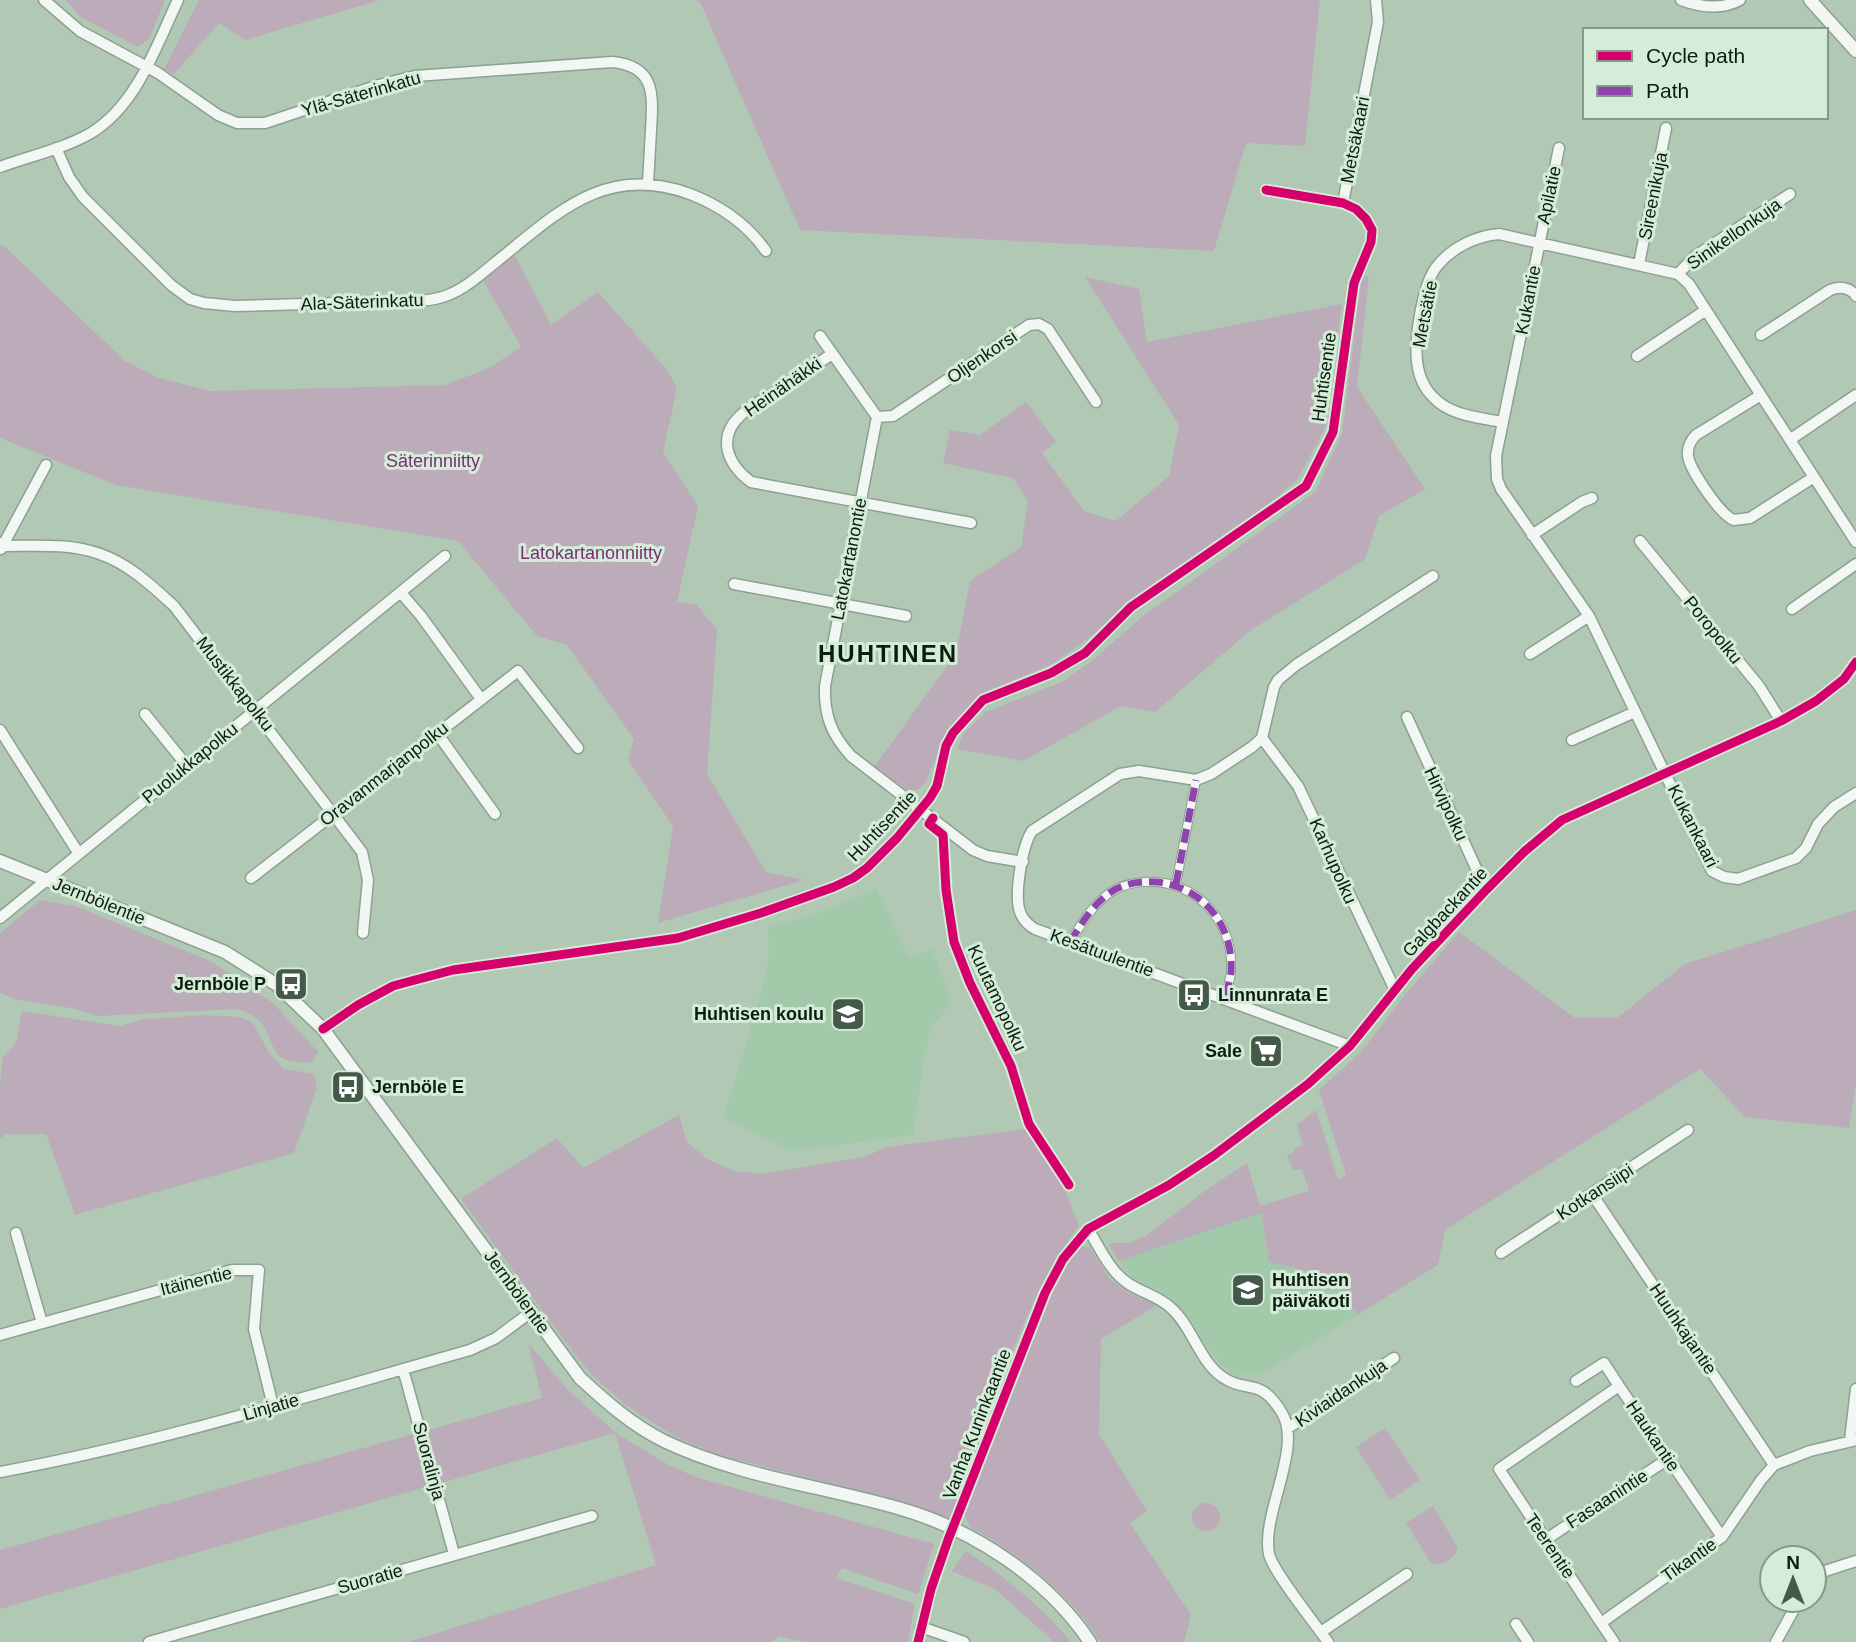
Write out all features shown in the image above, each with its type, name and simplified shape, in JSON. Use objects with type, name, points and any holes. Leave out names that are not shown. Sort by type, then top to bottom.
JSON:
[{"type":"street","name":"Ylä-Säterinkatu","points":[[44,0],[80,31],[147,67],[225,120],[251,124],[265,123],[379,85],[415,76],[622,63],[634,67],[644,76],[652,92],[648,184]]},
{"type":"street","points":[[0,167],[90,133],[110,118],[129,96],[147,67],[178,0]]},
{"type":"street","name":"Metsäkaari","points":[[1266,190],[1343,203],[1378,22],[1376,0]]},
{"type":"street","points":[[1681,0],[1709,7],[1733,4],[1740,0]]},
{"type":"street","points":[[1810,0],[1856,51]]},
{"type":"street","name":"Sireenikuja","points":[[1639,264],[1666,128]]},
{"type":"street","name":"Ala-Säterinkatu","points":[[56,148],[69,177],[83,197],[170,285],[190,299],[216,305],[440,298],[471,283],[552,217],[584,197],[611,189],[648,184],[666,186],[715,205],[743,223],[766,251]]},
{"type":"street","name":"Apilatie","points":[[1539,242],[1559,148]]},
{"type":"street","name":"Sinikellonkuja","points":[[1678,274],[1694,257],[1790,194]]},
{"type":"street","name":"Huhtisentie","points":[[323,1029],[358,1005],[393,986],[453,970],[678,938],[834,887],[867,868],[921,809],[937,786],[946,746],[953,733],[983,700],[1051,673],[1085,653],[1131,607],[1306,486],[1333,432],[1354,283],[1373,237],[1366,219],[1356,209],[1343,203]]},
{"type":"street","name":"Metsätie","points":[[1502,422],[1466,416],[1447,409],[1430,394],[1417,366],[1422,313],[1431,276],[1437,266],[1472,240],[1499,233],[1539,242]]},
{"type":"street","name":"Kukantie","points":[[1666,774],[1589,616],[1532,535],[1497,478],[1496,456],[1539,242],[1678,274]]},
{"type":"street","points":[[1678,274],[1689,284],[1814,477],[1852,524],[1856,542]]},
{"type":"street","points":[[1761,335],[1830,290],[1849,289],[1856,296]]},
{"type":"street","points":[[1637,356],[1706,310]]},
{"type":"street","name":"Oljenkorsi","points":[[877,417],[893,416],[1029,325],[1040,324],[1048,329],[1096,402]]},
{"type":"street","points":[[820,336],[877,417]]},
{"type":"street","name":"Heinähäkki","points":[[832,354],[741,415],[730,431],[728,456],[736,471],[751,482],[971,523]]},
{"type":"street","points":[[1761,395],[1690,441],[1689,459],[1721,512],[1734,520],[1750,518],[1814,477]]},
{"type":"street","points":[[1791,439],[1856,396]]},
{"type":"street","name":"Latokartanontie","points":[[877,417],[825,686],[825,707],[829,724],[840,744],[851,756],[974,850],[987,856],[1023,862]]},
{"type":"street","points":[[1,547],[46,465]]},
{"type":"street","points":[[1532,535],[1592,498]]},
{"type":"street","name":"Poropolku","points":[[1640,541],[1759,686],[1781,721]]},
{"type":"street","name":"Mustikkapolku","points":[[1,547],[59,546],[100,554],[139,575],[174,606],[362,852],[368,880],[363,933]]},
{"type":"street","name":"Puolukkapolku","points":[[0,918],[445,556]]},
{"type":"street","points":[[1792,609],[1856,564]]},
{"type":"street","points":[[1176,884],[1196,780],[1221,767],[1262,738],[1274,687],[1283,675],[1433,576]]},
{"type":"street","points":[[734,584],[906,616]]},
{"type":"street","points":[[401,593],[421,616],[481,699]]},
{"type":"street","points":[[1530,654],[1589,616]]},
{"type":"street","name":"Galgbackantie","points":[[1088,1229],[1169,1185],[1213,1156],[1308,1084],[1350,1046],[1395,990],[1486,890],[1525,851],[1562,820],[1781,721],[1816,701],[1844,679],[1856,662]]},
{"type":"street","name":"Oravanmarjanpolku","points":[[251,878],[518,671],[578,748]]},
{"type":"street","points":[[1572,740],[1635,712]]},
{"type":"street","points":[[145,714],[187,766]]},
{"type":"street","name":"Hirvipolku","points":[[1407,717],[1486,890]]},
{"type":"street","points":[[0,730],[79,854]]},
{"type":"street","points":[[437,733],[495,814]]},
{"type":"street","name":"Karhupolku","points":[[1262,738],[1298,786],[1395,990]]},
{"type":"street","name":"Kesätuulentie","points":[[1196,780],[1139,771],[1120,774],[1032,831],[1026,841],[1018,900],[1024,919],[1035,929],[1350,1046]]},
{"type":"street","name":"Kukankaari","points":[[1666,774],[1712,871],[1724,877],[1738,879],[1796,858],[1805,848],[1818,824],[1833,807],[1856,793]]},
{"type":"street","name":"Jernbölentie","points":[[0,862],[225,952],[277,985],[323,1029],[580,1378],[619,1414],[664,1441],[722,1464],[901,1509],[953,1529],[1003,1556],[1051,1596],[1090,1642]]},
{"type":"street","points":[[1070,942],[1088,913],[1111,892],[1143,881],[1176,884],[1202,901],[1220,922],[1226,934],[1231,975],[1225,998]]},
{"type":"street","name":"Kotkansiipi","points":[[1501,1254],[1688,1130]]},
{"type":"street","name":"Huuhkajantie","points":[[1592,1194],[1774,1465]]},
{"type":"street","points":[[1088,1229],[1120,1278],[1171,1308],[1214,1370],[1227,1380],[1257,1387],[1267,1394],[1283,1415],[1288,1428],[1287,1444],[1270,1528],[1269,1554],[1277,1570],[1324,1637],[1407,1574]]},
{"type":"street","name":"Vanha Kuninkaantie","points":[[918,1642],[931,1589],[1045,1293],[1063,1259],[1088,1229]]},
{"type":"street","points":[[16,1233],[42,1323]]},
{"type":"street","name":"Itäinentie","points":[[0,1335],[232,1270],[259,1270],[254,1329],[273,1406]]},
{"type":"street","name":"Linjatie","points":[[0,1472],[123,1447],[483,1345],[531,1312]]},
{"type":"street","name":"Kiviaidankuja","points":[[1288,1428],[1394,1358]]},
{"type":"street","points":[[1576,1381],[1604,1363],[1619,1386]]},
{"type":"street","name":"Suoralinja","points":[[403,1369],[454,1554]]},
{"type":"street","name":"Haukantie","points":[[1499,1469],[1619,1386],[1723,1537]]},
{"type":"street","points":[[1853,1440],[1856,1389]]},
{"type":"street","name":"Tikantie","points":[[1601,1623],[1723,1537],[1760,1480],[1774,1465],[1793,1456],[1853,1440]]},
{"type":"street","name":"Fasaanintie","points":[[1545,1540],[1668,1459]]},
{"type":"street","name":"Teerentie","points":[[1499,1469],[1601,1623]]},
{"type":"street","name":"Suoratie","points":[[149,1642],[592,1516]]},
{"type":"street","points":[[1828,1570],[1856,1561]]},
{"type":"street","points":[[1776,1642],[1791,1614]]},
{"type":"street","points":[[1601,1623],[1614,1642]]},
{"type":"street","points":[[1516,1624],[1528,1642]]},
{"type":"street","points":[[921,1627],[964,1642]]},
{"type":"shaded area","name":"Huhtisen koulu","points":[[876,889],[909,959],[932,949],[953,1002],[931,1027],[924,1056],[913,1135],[792,1151],[724,1117],[765,979],[769,953],[768,927],[812,915]]},
{"type":"shaded area","name":"Huhtisen päiväkoti","points":[[1261,1213],[1269,1262],[1333,1277],[1357,1315],[1259,1375],[1232,1374],[1219,1362],[1181,1308],[1169,1297],[1132,1277],[1119,1261]]},
{"type":"green space","points":[[66,0],[165,0],[149,39],[138,47],[79,16]]},
{"type":"green space","points":[[199,0],[380,0],[245,40],[219,23],[174,74],[164,69]]},
{"type":"green space","points":[[694,0],[1320,0],[1305,146],[1246,143],[1214,251],[800,230],[700,2]]},
{"type":"green space","points":[[0,245],[125,361],[159,378],[210,391],[445,385],[489,368],[521,347],[483,280],[514,254],[551,325],[598,292],[668,371],[677,388],[663,452],[698,506],[677,602],[696,604],[717,630],[707,774],[766,872],[804,880],[658,923],[673,826],[628,760],[634,739],[567,645],[537,636],[458,541],[116,485],[0,438]]},
{"type":"green space","points":[[1362,275],[1369,277],[1357,387],[1425,489],[1379,516],[1365,559],[1251,630],[1155,712],[1121,706],[1023,761],[957,749],[963,734],[986,712],[1062,682],[1093,660],[1142,617],[1315,492],[1342,434]]},
{"type":"green space","points":[[1085,277],[1139,289],[1147,342],[1342,304],[1325,428],[1298,479],[1267,505],[1135,597],[1091,636],[1054,663],[982,694],[947,733],[926,781],[920,788],[910,792],[874,767],[956,654],[970,581],[1021,547],[1028,501],[1013,478],[943,463],[950,430],[980,435],[1026,402],[1056,442],[1042,453],[1084,511],[1116,521],[1169,476],[1179,425]]},
{"type":"green space","points":[[40,900],[75,906],[210,961],[273,1003],[318,1052],[312,1062],[285,1059],[274,1048],[261,1023],[250,1014],[236,1009],[99,1016],[71,1008],[18,1000],[0,993],[0,933]]},
{"type":"green space","points":[[1856,910],[1856,1085],[1849,1128],[1745,1117],[1700,1069],[1445,1230],[1438,1265],[1357,1315],[1332,1277],[1269,1262],[1261,1213],[1119,1261],[1109,1245],[1129,1243],[1146,1236],[1203,1192],[1247,1163],[1260,1206],[1309,1191],[1302,1169],[1293,1171],[1287,1155],[1295,1152],[1294,1148],[1303,1146],[1297,1125],[1316,1110],[1338,1179],[1346,1175],[1319,1090],[1361,1052],[1404,996],[1459,932],[1575,1018],[1617,1018],[1685,964]]},
{"type":"green space","points":[[22,1011],[119,1026],[145,1019],[207,1015],[241,1017],[254,1024],[269,1053],[284,1069],[314,1074],[317,1087],[294,1153],[75,1215],[46,1134],[6,1134],[0,1139],[3,1057],[16,1043]]},
{"type":"green space","points":[[679,1115],[687,1142],[707,1159],[734,1171],[763,1174],[864,1157],[887,1147],[1026,1129],[1060,1178],[1079,1226],[1058,1256],[1024,1324],[995,1399],[959,1508],[948,1518],[901,1502],[718,1455],[674,1436],[627,1406],[592,1375],[566,1343],[461,1199],[557,1138],[583,1168]]},
{"type":"green space","points":[[1080,1247],[1089,1247],[1110,1279],[1129,1293],[1157,1305],[1101,1339],[1099,1434],[1147,1511],[1130,1523],[1191,1615],[1184,1642],[1101,1642],[1059,1591],[1008,1550],[970,1527],[964,1514],[1048,1298],[1066,1262]]},
{"type":"green space","points":[[528,1343],[568,1390],[616,1433],[672,1467],[699,1478],[934,1544],[918,1594],[842,1568],[836,1578],[915,1604],[908,1642],[804,1642],[779,1636],[772,1642],[408,1642],[656,1565],[615,1433],[0,1609],[0,1550],[542,1398]]},
{"type":"green space","points":[[1385,1428],[1420,1480],[1390,1500],[1356,1447]]},
{"type":"green space","points":[[1206,1503],[1216,1507],[1220,1517],[1216,1527],[1206,1531],[1196,1527],[1192,1517],[1196,1507]]},
{"type":"green space","points":[[1433,1506],[1458,1548],[1451,1558],[1437,1564],[1429,1560],[1406,1523]]},
{"type":"green space","points":[[966,1551],[1022,1593],[1047,1615],[1071,1642],[1054,1642],[995,1589],[952,1571]]},
{"type":"marked path","points":[[1176,884],[1196,780]]},
{"type":"marked path","points":[[1070,942],[1093,909],[1116,889],[1145,882],[1174,885],[1201,901],[1221,925],[1231,955],[1231,972],[1225,998]]},
{"type":"cycle path","points":[[323,1029],[358,1005],[393,986],[453,970],[678,938],[761,913],[853,878],[897,838],[930,798],[937,786],[946,746],[953,733],[983,700],[1051,673],[1085,653],[1131,607],[1306,486],[1333,432],[1354,283],[1371,242],[1372,230],[1356,209],[1343,203],[1266,190]]},
{"type":"cycle path","points":[[918,1642],[931,1589],[948,1540],[1045,1293],[1063,1259],[1088,1229],[1169,1185],[1213,1156],[1308,1084],[1350,1046],[1412,969],[1486,890],[1525,851],[1562,820],[1781,721],[1816,701],[1844,679],[1856,662]]},
{"type":"cycle path","name":"Kuutamopolku","points":[[933,818],[929,824],[943,835],[946,890],[954,942],[970,983],[1011,1066],[1029,1124],[1069,1185]]},
{"type":"place","name":"Jernböle P","points":[[291,984]]},
{"type":"place","name":"Linnunrata E","points":[[1194,995]]},
{"type":"place","name":"Huhtisen koulu","points":[[848,1014]]},
{"type":"place","name":"Sale","points":[[1266,1051]]},
{"type":"place","name":"Jernböle E","points":[[348,1087]]},
{"type":"place","name":"Huhtisen päiväkoti","points":[[1248,1290]]},
{"type":"district","name":"HUHTINEN","points":[[888,654]]},
{"type":"park label","name":"Säterinniitty","points":[[433,461]]},
{"type":"park label","name":"Latokartanonniitty","points":[[591,553]]}]
